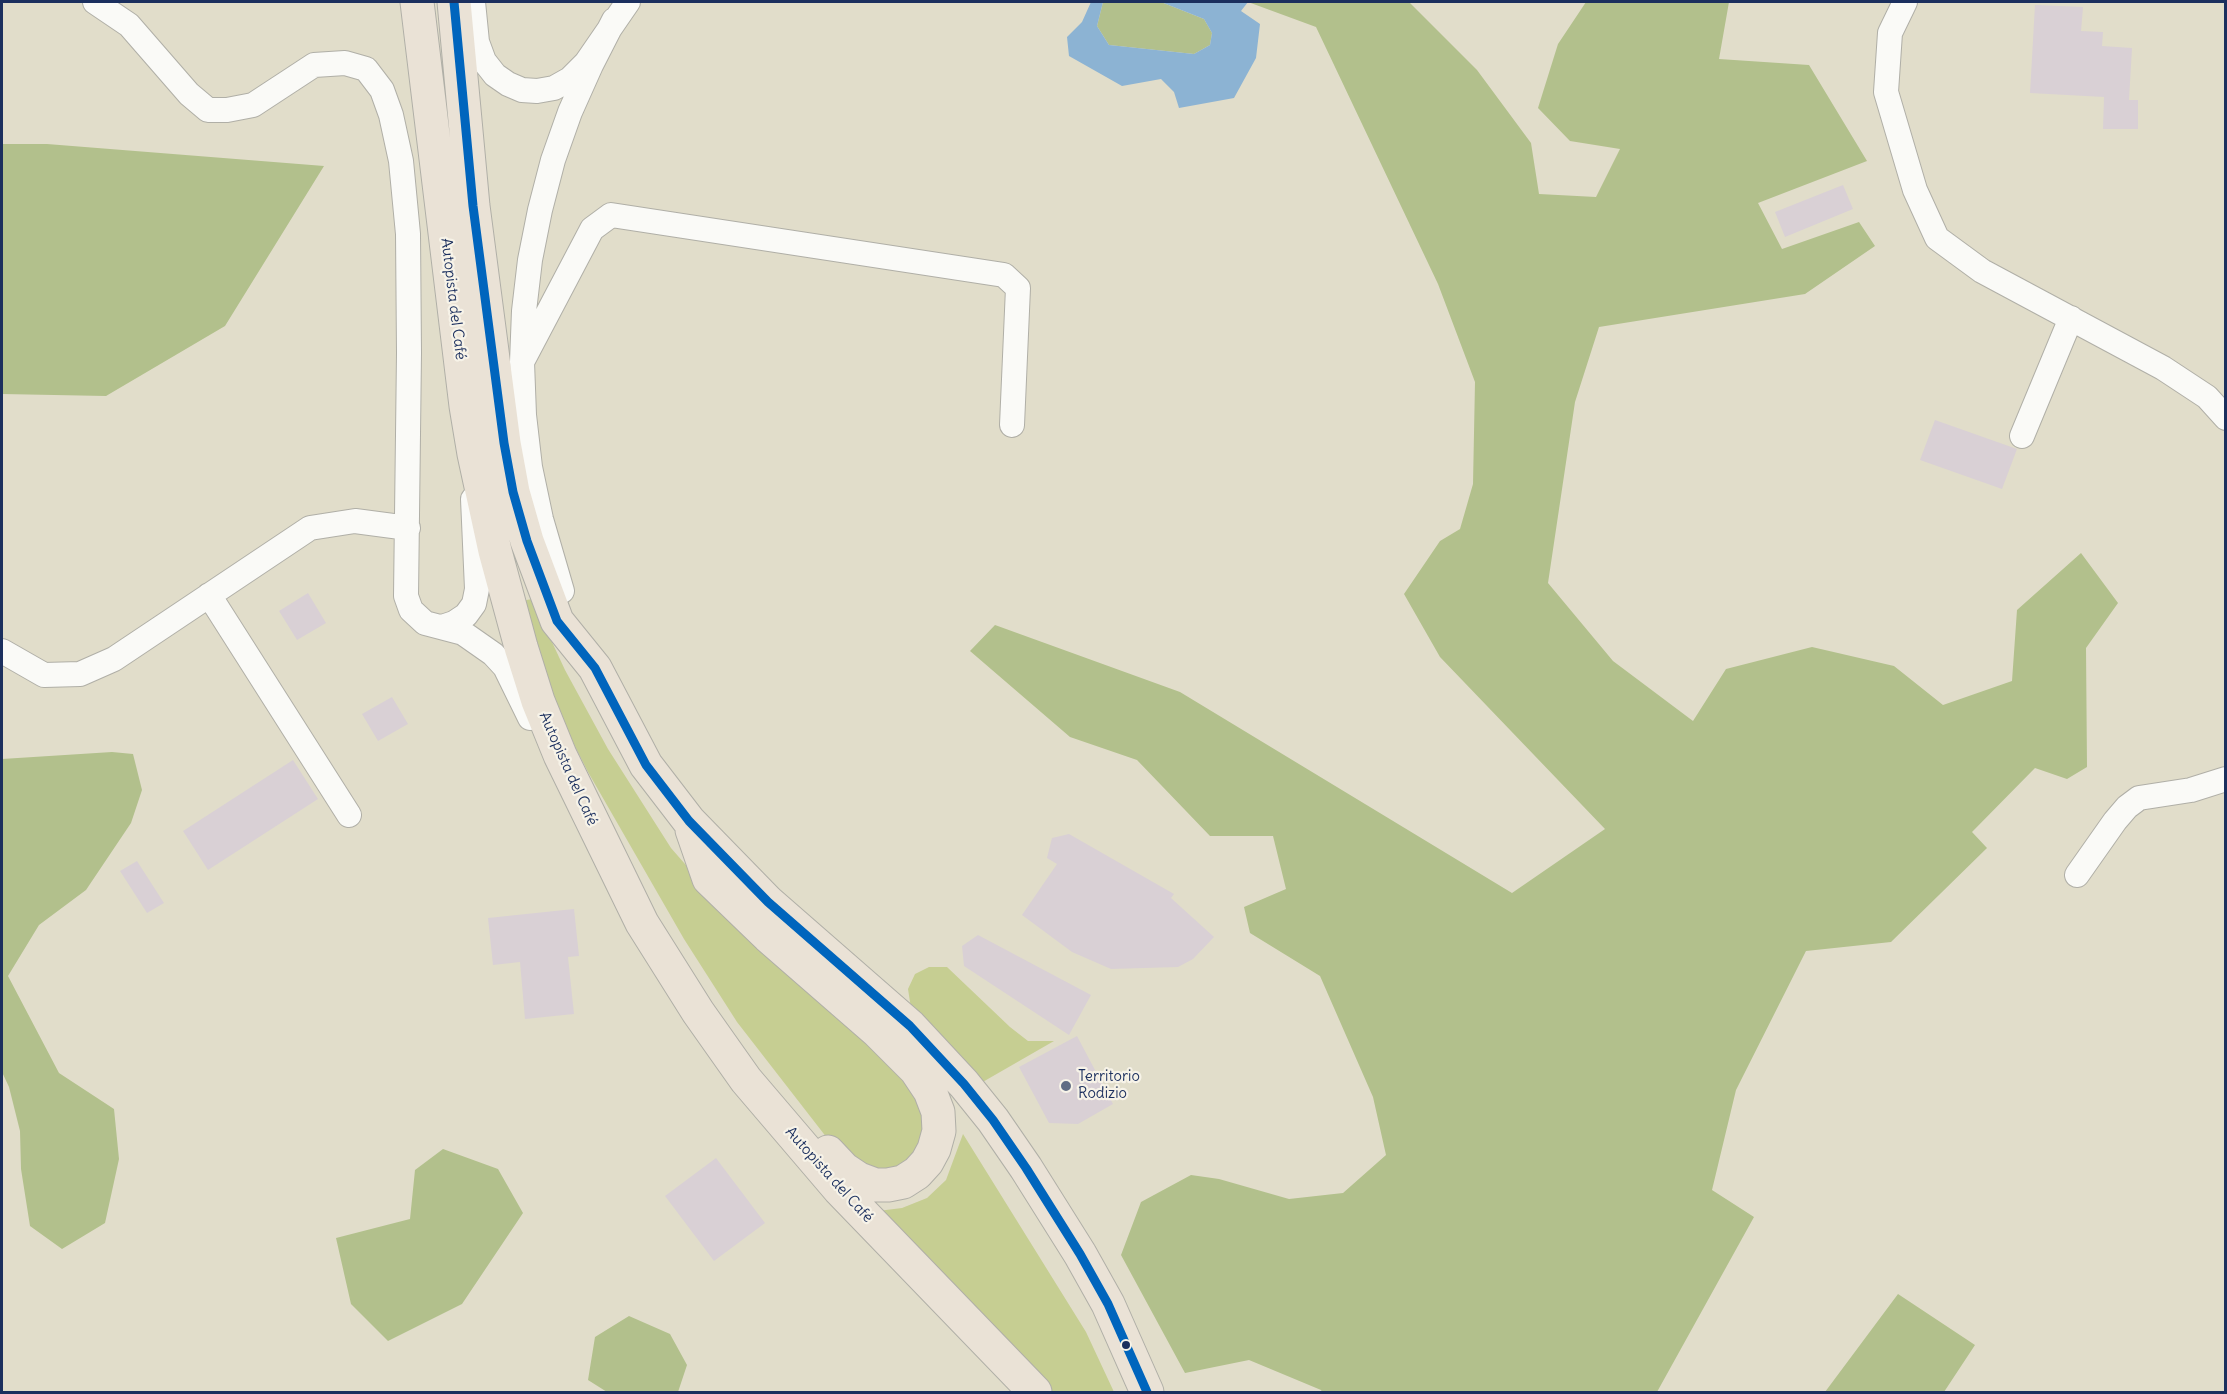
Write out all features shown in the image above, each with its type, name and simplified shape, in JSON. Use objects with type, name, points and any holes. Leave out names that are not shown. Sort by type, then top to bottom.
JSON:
[{"type":"highway","name":"Autopista del Café","points":[[417,2],[466,406],[474,454],[495,551],[521,647],[538,701],[560,755],[642,923],[698,1012],[746,1080],[839,1189],[1035,1392]]},
{"type":"highway","name":"Autopista del Café","points":[[454,2],[461,97],[504,443],[513,492],[527,541],[557,621],[595,668],[646,765],[689,821],[768,902],[910,1026],[964,1084],[1026,1168],[1080,1254],[1108,1304],[1147,1392]]},
{"type":"highway","points":[[642,923],[679,956],[759,1070],[803,1125],[844,1169],[859,1179],[875,1185],[888,1185],[903,1182],[917,1173],[927,1162],[934,1149],[939,1131],[938,1112],[930,1091],[916,1070],[877,1031],[768,936],[709,879],[689,821]]},
{"type":"street","points":[[95,2],[129,26],[189,94],[208,110],[227,110],[254,105],[314,65],[345,63],[366,69],[382,90],[391,115],[400,161],[408,234],[410,353],[406,597],[411,610],[424,623],[463,633],[493,654],[509,675],[534,727],[560,755]]},
{"type":"street","points":[[473,2],[477,42],[484,61],[495,75],[508,84],[522,90],[537,91],[554,88],[570,79],[586,63],[621,11]]},
{"type":"street","points":[[1905,2],[1890,33],[1886,92],[1915,190],[1937,238],[1982,271],[2181,379],[2207,397],[2226,418]]},
{"type":"street","points":[[595,668],[573,620],[555,570],[541,519],[529,457],[524,415],[522,362],[524,311],[530,260],[553,160],[570,112],[591,65],[621,11]]},
{"type":"street","points":[[522,362],[592,230],[611,215],[1004,275],[1018,288],[1012,425]]},
{"type":"street","points":[[2022,436],[2070,318]]},
{"type":"street","points":[[442,627],[466,615],[474,604],[477,589],[472,492],[474,454]]},
{"type":"street","points":[[2,651],[44,675],[80,674],[114,659],[310,528],[355,521],[408,528]]},
{"type":"street","points":[[209,595],[349,814]]},
{"type":"street","points":[[2077,875],[2115,821],[2139,798],[2191,790],[2226,779]]},
{"type":"green space","points":[[1103,2],[1161,2],[1204,19],[1212,33],[1210,45],[1194,54],[1109,45],[1097,26]]},
{"type":"green space","points":[[1248,2],[1409,2],[1477,70],[1531,143],[1539,194],[1596,197],[1620,149],[1570,141],[1538,108],[1558,44],[1586,2],[1729,2],[1719,59],[1809,65],[1867,161],[1758,203],[1782,249],[1859,222],[1875,246],[1805,294],[1599,327],[1575,402],[1548,583],[1613,661],[1693,721],[1726,669],[1812,647],[1894,666],[1943,705],[2012,681],[2017,610],[2081,553],[2118,603],[2086,648],[2087,767],[2067,779],[2035,768],[1972,832],[1987,848],[1891,942],[1806,951],[1736,1090],[1712,1190],[1754,1217],[1657,1392],[1322,1392],[1249,1360],[1185,1373],[1121,1255],[1141,1202],[1191,1175],[1219,1179],[1289,1199],[1343,1193],[1386,1155],[1373,1097],[1320,976],[1250,933],[1244,907],[1286,889],[1273,836],[1210,836],[1137,760],[1070,737],[970,651],[995,625],[1180,692],[1512,893],[1605,829],[1440,657],[1404,594],[1440,541],[1460,529],[1473,484],[1475,382],[1438,284],[1316,27]]},
{"type":"green space","points":[[2,144],[47,144],[324,166],[225,326],[106,396],[2,394]]},
{"type":"green space","points":[[532,599],[565,670],[608,749],[671,848],[747,935],[851,1028],[920,1098],[927,1119],[923,1153],[884,1175],[841,1156],[737,1022],[684,939],[588,772],[548,693],[516,602]]},
{"type":"green space","points":[[112,752],[133,754],[142,790],[131,823],[86,890],[39,925],[8,976],[59,1073],[114,1109],[119,1159],[105,1223],[62,1249],[30,1226],[21,1169],[20,1131],[9,1087],[2,1072],[2,759]]},
{"type":"green space","points":[[929,967],[947,967],[1010,1027],[1028,1041],[1054,1041],[974,1087],[913,1021],[908,989],[915,974]]},
{"type":"green space","points":[[963,1134],[1086,1332],[1114,1392],[1040,1392],[878,1211],[902,1208],[927,1198],[946,1180]]},
{"type":"green space","points":[[443,1149],[498,1169],[523,1213],[462,1304],[388,1341],[351,1304],[336,1238],[410,1219],[415,1170]]},
{"type":"green space","points":[[1898,1294],[1975,1345],[1944,1392],[1825,1392]]},
{"type":"green space","points":[[629,1316],[670,1334],[687,1365],[678,1392],[607,1392],[588,1380],[595,1337]]},
{"type":"water","points":[[1091,2],[1103,2],[1097,26],[1109,45],[1194,54],[1210,45],[1212,33],[1204,19],[1161,2],[1248,2],[1241,11],[1260,24],[1256,58],[1234,98],[1179,108],[1174,92],[1161,79],[1122,86],[1069,56],[1067,37],[1082,22]]},
{"type":"building","points":[[2035,5],[2083,7],[2081,31],[2103,32],[2102,46],[2132,48],[2129,100],[2138,100],[2138,129],[2103,129],[2104,97],[2030,93]]},
{"type":"building","points":[[1843,185],[1853,209],[1785,237],[1775,212]]},
{"type":"building","points":[[1935,420],[2017,449],[2002,489],[1920,460]]},
{"type":"building","points":[[308,593],[326,623],[297,640],[279,611]]},
{"type":"building","points":[[392,697],[408,724],[378,741],[362,714]]},
{"type":"building","points":[[293,760],[318,799],[208,870],[183,831]]},
{"type":"building","points":[[1069,834],[1174,894],[1171,898],[1214,937],[1193,959],[1178,967],[1111,969],[1072,952],[1022,915],[1057,864],[1047,858],[1052,838]]},
{"type":"building","points":[[137,861],[164,903],[147,913],[120,871]]},
{"type":"building","points":[[574,909],[579,956],[568,957],[574,1014],[525,1019],[520,962],[493,965],[488,918]]},
{"type":"building","points":[[978,935],[1091,995],[1069,1035],[964,966],[962,946]]},
{"type":"building","name":"Territorio Rodizio","points":[[1077,1036],[1113,1104],[1078,1124],[1049,1123],[1019,1067]]},
{"type":"building","points":[[716,1158],[765,1223],[714,1261],[665,1196]]},
{"type":"transit line","points":[[454,2],[473,206],[504,443],[513,492],[527,541],[557,621],[595,668],[646,765],[689,821],[768,902],[910,1026],[964,1084],[993,1120],[1080,1254],[1108,1304],[1147,1392]]},
{"type":"place","name":"Territorio Rodizio","points":[[1066,1086]]}]
